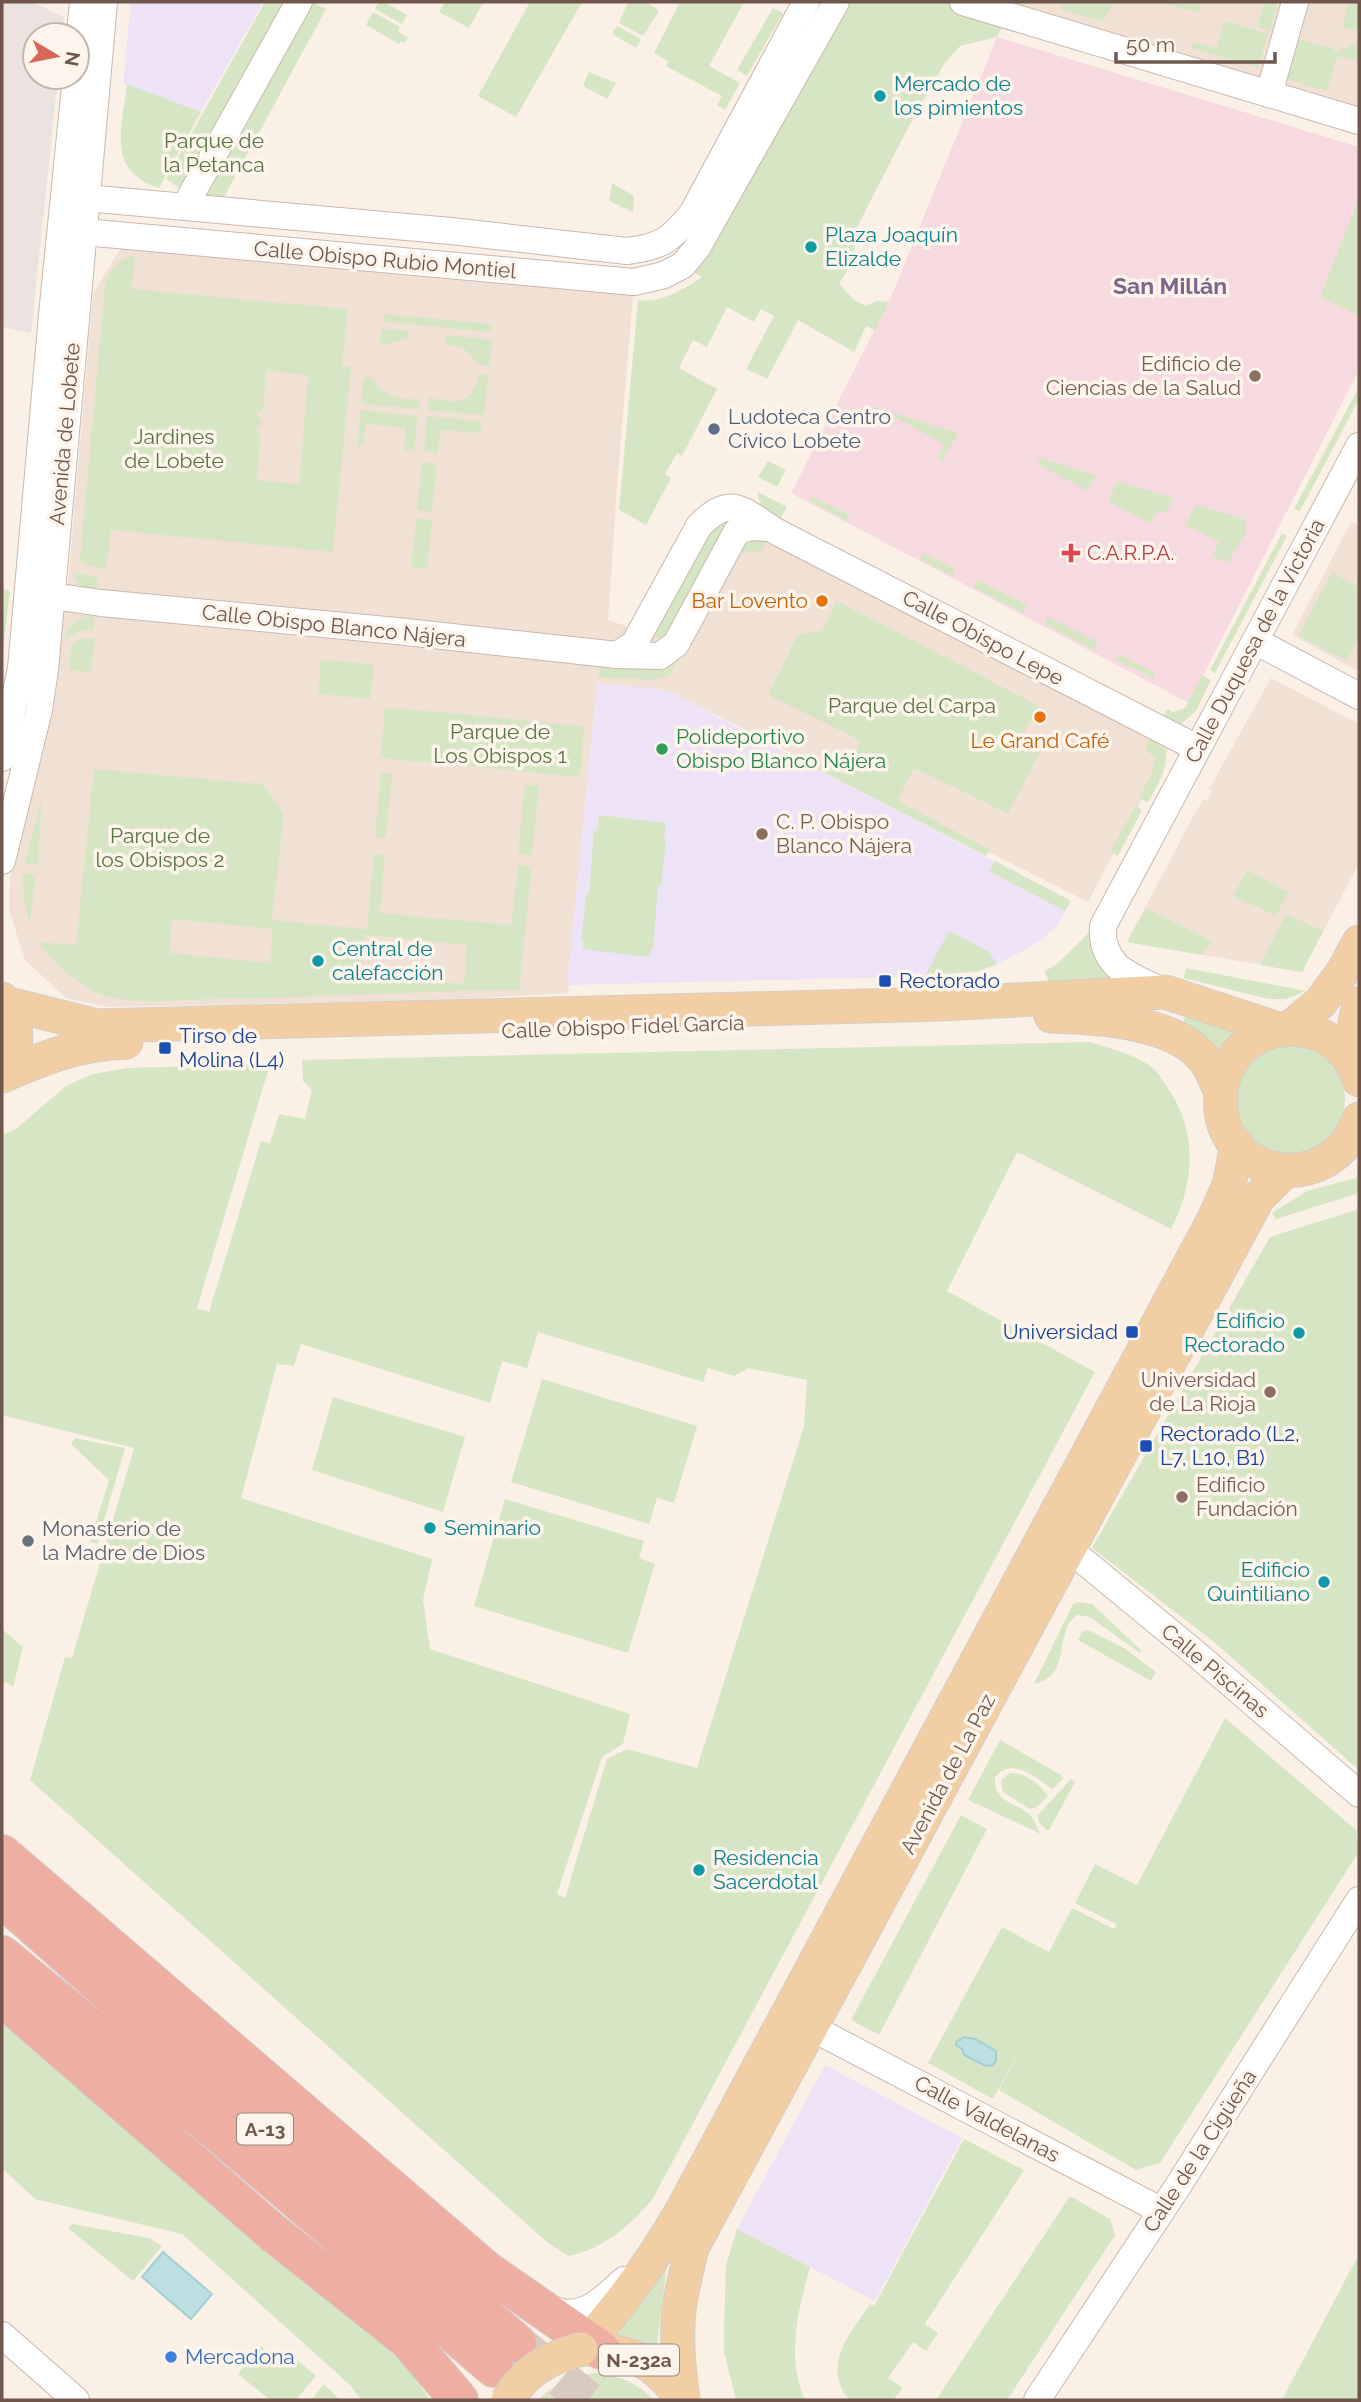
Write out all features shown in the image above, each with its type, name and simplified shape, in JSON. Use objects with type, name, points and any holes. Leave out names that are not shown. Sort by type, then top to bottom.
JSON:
[{"type":"highway","points":[[2,1854],[501,2282],[590,2347]]},
{"type":"highway","points":[[9,1905],[236,2056]]},
{"type":"highway","name":"A-13","points":[[9,1905],[239,2108],[507,2370]]},
{"type":"highway","points":[[9,1976],[272,2232],[408,2340],[460,2400]]},
{"type":"highway","name":"A-13","points":[[9,1976],[221,2136],[507,2370]]},
{"type":"main road","points":[[1359,942],[1344,970],[1321,1002],[1284,1029],[1261,1035],[1246,1045],[1229,1066],[1220,1103],[1225,1125],[1244,1153],[1264,1165],[1286,1170],[1311,1168],[1346,1158],[1345,1146],[1359,1119]]},
{"type":"main road","name":"Calle Obispo Fidel García","points":[[3,1001],[97,1026],[864,1007],[1165,992]]},
{"type":"main road","points":[[1165,992],[1284,1029],[1307,1030],[1323,1035],[1337,1045],[1354,1069]]},
{"type":"main road","points":[[2,1076],[15,1052],[17,1037],[15,1022],[3,1001]]},
{"type":"main road","points":[[1354,1069],[1359,1004]]},
{"type":"main road","name":"Calle Obispo Fidel García","points":[[2,1076],[43,1058],[103,1043],[1054,1016],[1108,1020],[1155,1029],[1193,1049],[1206,1062],[1221,1092]]},
{"type":"main road","name":"Avenida de La Paz","points":[[590,2347],[664,2243],[1214,1219],[1229,1185],[1237,1145]]},
{"type":"main road","name":"Avenida de La Paz","points":[[683,2400],[678,2363],[678,2323],[680,2300],[692,2248],[1258,1198],[1286,1170]]},
{"type":"main road","name":"N-232a","points":[[507,2370],[514,2389],[533,2370],[555,2356],[590,2347],[622,2352],[646,2362],[668,2379],[683,2400]]},
{"type":"street","points":[[81,21],[83,2]]},
{"type":"street","name":"Avenida de Lobete","points":[[2,861],[39,710],[45,670],[104,2]]},
{"type":"street","points":[[191,195],[299,2]]},
{"type":"street","name":"Calle Obispo Rubio Montiel","points":[[86,198],[451,230],[627,251],[650,248],[673,237],[692,214],[806,2]]},
{"type":"street","name":"Calle Obispo Rubio Montiel","points":[[84,232],[634,282],[664,275],[683,265],[710,228],[836,2]]},
{"type":"street","points":[[964,2],[1017,9],[1269,94],[1359,121]]},
{"type":"street","points":[[1269,94],[1295,2]]},
{"type":"street","name":"Avenida de Lobete","points":[[2,758],[21,668],[75,91]]},
{"type":"street","name":"Calle Duquesa de la Victoria","points":[[1165,992],[1123,972],[1110,960],[1102,940],[1103,926],[1359,446]]},
{"type":"street","name":"Calle Obispo Lepe","points":[[617,655],[634,644],[699,526],[712,512],[727,507],[742,509],[769,528],[1197,748]]},
{"type":"street","points":[[617,655],[660,656],[668,651],[676,644],[737,531],[752,527],[769,528]]},
{"type":"street","name":"Calle Obispo Blanco Nájera","points":[[52,596],[617,655]]},
{"type":"street","points":[[1255,641],[1359,696]]},
{"type":"street","name":"Calle Piscinas","points":[[1069,1549],[1359,1794]]},
{"type":"street","name":"Calle de la Cigüeña","points":[[1037,2400],[1162,2211],[1359,1900]]},
{"type":"street","name":"Calle Valdelanas","points":[[812,2028],[1162,2211]]},
{"type":"street","name":"Avenida de La Paz","points":[[501,2282],[558,2313],[576,2314],[597,2304],[664,2243]]},
{"type":"street","points":[[2,2335],[76,2400]]},
{"type":"shaded area","points":[[2,2],[32,2],[64,17],[64,21],[21,21],[21,91],[57,91],[31,333],[2,327]]},
{"type":"shaded area","points":[[131,2],[263,2],[201,112],[123,83]]},
{"type":"shaded area","points":[[1028,2],[1359,2],[1359,109],[1024,10]]},
{"type":"shaded area","points":[[997,37],[1359,147],[1359,370],[1189,703],[791,493],[889,302]]},
{"type":"shaded area","points":[[125,241],[633,295],[608,620],[629,627],[696,517],[753,535],[1170,746],[1088,902],[666,690],[597,684],[568,993],[448,1000],[108,1007],[66,998],[25,960],[9,910],[10,879],[41,747],[68,583],[93,294]]},
{"type":"shaded area","points":[[1351,522],[1359,525],[1359,672],[1292,635]]},
{"type":"shaded area","points":[[1271,678],[1359,724],[1359,863],[1302,972],[1127,942],[1195,813],[1212,791],[1209,789]]},
{"type":"shaded area","name":"C. P. Obispo Blanco Nájera","points":[[597,683],[666,690],[1071,901],[1058,925],[1041,940],[1012,957],[979,971],[944,976],[567,985]]},
{"type":"shaded area","points":[[825,2065],[962,2138],[875,2301],[737,2229]]},
{"type":"green space","name":"Parque de la Petanca","points":[[265,2],[312,2],[326,9],[223,199],[196,198],[166,179]]},
{"type":"green space","points":[[379,2],[384,2],[407,15],[402,24],[375,9]]},
{"type":"green space","points":[[445,2],[483,3],[469,28],[439,12]]},
{"type":"green space","points":[[530,2],[582,2],[516,117],[478,96]]},
{"type":"green space","points":[[628,2],[646,2],[659,11],[643,36],[619,23]]},
{"type":"green space","points":[[680,2],[744,2],[709,66],[740,83],[725,110],[717,105],[722,96],[666,66],[668,61],[654,53]]},
{"type":"green space","points":[[851,2],[1028,2],[1024,10],[1011,10],[997,37],[960,46],[944,64],[855,231],[852,259],[839,283],[854,300],[866,306],[876,301],[889,302],[875,330],[866,326],[854,352],[798,320],[767,379],[746,369],[774,316],[761,309],[754,322],[727,307],[707,347],[693,340],[679,368],[717,389],[682,456],[677,453],[665,474],[671,478],[646,525],[619,510],[638,300],[664,297],[680,291],[702,277],[690,270],[710,246]]},
{"type":"green space","points":[[1064,2],[1116,2],[1102,21],[1060,9]]},
{"type":"green space","points":[[1161,2],[1202,2],[1199,13]]},
{"type":"green space","points":[[1265,2],[1278,2],[1270,31],[1257,27]]},
{"type":"green space","points":[[1349,2],[1359,2],[1359,32],[1342,27]]},
{"type":"green space","points":[[773,8],[783,13],[747,76],[737,70]]},
{"type":"green space","points":[[373,12],[400,27],[398,32],[408,38],[404,43],[401,41],[399,44],[366,25]]},
{"type":"green space","points":[[1224,21],[1268,34],[1258,67],[1191,48],[1193,42],[1216,48]]},
{"type":"green space","points":[[617,26],[641,39],[636,48],[612,34]]},
{"type":"green space","points":[[1299,39],[1333,48],[1336,52],[1359,41],[1359,62],[1337,56],[1327,91],[1286,79]]},
{"type":"green space","points":[[589,72],[616,83],[607,99],[583,86]]},
{"type":"green space","points":[[127,84],[201,112],[159,188],[131,171],[124,159],[121,132]]},
{"type":"green space","points":[[612,183],[634,196],[633,212],[609,201]]},
{"type":"green space","points":[[1359,198],[1359,316],[1320,297]]},
{"type":"green space","name":"Jardines de Lobete","points":[[135,256],[132,289],[348,309],[342,366],[351,367],[333,552],[111,530],[106,570],[82,563],[80,558],[105,285],[115,266]],"holes":[[[266,371],[308,375],[299,484],[257,480],[261,433],[257,432],[257,426],[261,426],[262,418],[258,418],[258,411],[263,411]]]},
{"type":"green space","points":[[385,314],[491,324],[490,332],[384,322]]},
{"type":"green space","points":[[381,329],[409,331],[408,340],[380,344]]},
{"type":"green space","points":[[446,335],[492,340],[490,366],[476,364],[471,355],[460,347],[445,345]]},
{"type":"green space","points":[[478,374],[488,375],[484,415],[428,410],[429,397],[454,401],[467,397],[476,384]]},
{"type":"green space","points":[[364,377],[374,379],[387,394],[420,400],[419,409],[361,404]]},
{"type":"green space","points":[[1357,391],[1359,399],[1300,511],[1294,509]]},
{"type":"green space","points":[[874,407],[958,433],[943,461],[937,458],[944,444],[881,410],[873,426],[870,416]]},
{"type":"green space","points":[[361,410],[418,416],[414,451],[404,450],[406,428],[366,424],[363,446],[357,446]]},
{"type":"green space","points":[[427,416],[482,421],[481,433],[441,430],[438,454],[424,452]]},
{"type":"green space","points":[[1040,458],[1096,475],[1088,491],[1037,464]]},
{"type":"green space","points":[[768,461],[786,470],[777,487],[758,477]]},
{"type":"green space","points":[[422,462],[437,464],[432,512],[417,510]]},
{"type":"green space","points":[[1118,481],[1174,498],[1166,513],[1159,510],[1151,524],[1108,501]]},
{"type":"green space","points":[[757,492],[787,507],[780,519],[761,506]]},
{"type":"green space","points":[[811,496],[850,515],[847,521],[809,501]]},
{"type":"green space","points":[[1196,505],[1242,518],[1247,524],[1246,531],[1228,563],[1212,556],[1219,542],[1185,525]]},
{"type":"green space","points":[[416,518],[432,520],[427,569],[411,567]]},
{"type":"green space","points":[[720,522],[725,525],[726,530],[669,637],[657,638],[654,633],[710,526]]},
{"type":"green space","points":[[1282,533],[1287,536],[1215,673],[1210,670]]},
{"type":"green space","points":[[767,541],[760,554],[752,551],[736,554],[746,543]]},
{"type":"green space","points":[[923,553],[956,569],[952,576],[920,559]]},
{"type":"green space","points":[[73,572],[98,577],[97,596],[82,587]]},
{"type":"green space","points":[[1332,572],[1359,587],[1359,637],[1347,661],[1298,636]]},
{"type":"green space","points":[[977,580],[1027,605],[1023,613],[973,588]]},
{"type":"green space","points":[[2,589],[10,591],[2,657]]},
{"type":"green space","name":"Parque del Carpa","points":[[837,601],[1038,705],[1021,739],[1041,750],[1008,814],[914,768],[897,801],[990,849],[986,856],[806,763],[808,758],[844,775],[861,741],[768,695],[798,634],[822,631]]},
{"type":"green space","points":[[95,614],[93,631],[82,630],[64,640],[75,622]]},
{"type":"green space","points":[[1048,617],[1098,642],[1094,650],[1045,624]]},
{"type":"green space","points":[[82,638],[95,639],[91,672],[69,670],[71,646]]},
{"type":"green space","points":[[1119,654],[1155,673],[1153,678],[1116,660]]},
{"type":"green space","points":[[321,659],[374,665],[370,699],[318,694]]},
{"type":"green space","points":[[678,660],[670,675],[656,680],[598,677],[600,664],[663,669],[671,667]]},
{"type":"green space","points":[[1202,675],[1211,680],[1196,711],[1180,725],[1162,718],[1167,709],[1173,712],[1185,708]]},
{"type":"green space","name":"Parque de Los Obispos 1","points":[[385,707],[584,726],[580,777],[380,758]]},
{"type":"green space","points":[[1150,739],[1166,750],[1166,757],[1161,777],[1148,802],[1139,798],[1153,770],[1155,758],[1145,749]]},
{"type":"green space","name":"Parque de los Obispos 2","points":[[94,769],[263,784],[284,814],[272,920],[367,929],[374,854],[385,855],[380,913],[511,925],[518,865],[532,866],[519,990],[136,1001],[100,994],[80,982],[51,959],[39,942],[76,945]],"holes":[[[172,919],[272,929],[270,963],[170,953]],[[365,935],[467,945],[464,984],[360,977]]]},
{"type":"green space","points":[[381,772],[392,774],[386,835],[383,838],[375,837]]},
{"type":"green space","points":[[525,784],[539,786],[532,855],[518,854]]},
{"type":"green space","points":[[42,797],[38,865],[26,864],[25,861]]},
{"type":"green space","points":[[1135,806],[1142,810],[1118,856],[1110,852]]},
{"type":"green space","points":[[599,815],[666,823],[661,886],[658,886],[653,949],[650,950],[649,957],[583,949],[584,942],[581,941],[586,895],[589,894],[594,831],[597,831]]},
{"type":"green space","points":[[995,861],[1071,901],[1065,911],[989,871]]},
{"type":"green space","points":[[1247,870],[1289,892],[1276,916],[1233,896]]},
{"type":"green space","points":[[22,873],[36,874],[30,923],[25,907]]},
{"type":"green space","points":[[1146,908],[1212,941],[1202,955],[1127,942]]},
{"type":"green space","points":[[1286,914],[1323,931],[1302,972],[1260,965]]},
{"type":"green space","points":[[1092,930],[1100,965],[1118,982],[1051,984],[1044,972],[1058,963]]},
{"type":"green space","points":[[949,931],[988,951],[997,964],[979,971],[925,976]]},
{"type":"green space","points":[[1186,968],[1306,991],[1286,999],[1268,999],[1184,978]]},
{"type":"green space","points":[[1186,1012],[1241,1027],[1227,1039],[1214,1057],[1182,1029]]},
{"type":"green space","points":[[1090,1042],[1133,1056],[1154,1069],[1177,1104],[1184,1121],[1190,1157],[1188,1176],[1185,1194],[1171,1229],[1017,1152],[947,1291],[1095,1372],[652,2200],[615,2235],[593,2248],[568,2256],[547,2242],[30,1780],[65,1657],[72,1658],[134,1448],[2,1415],[2,1135],[16,1129],[66,1086],[93,1074],[127,1068],[270,1064],[197,1308],[209,1312],[261,1141],[270,1143],[279,1114],[305,1119],[312,1090],[303,1081],[302,1060]],"holes":[[[538,1332],[703,1382],[708,1368],[734,1376],[748,1368],[807,1380],[804,1426],[697,1768],[627,1749],[607,1759],[565,1898],[557,1894],[602,1757],[623,1744],[630,1714],[430,1649],[423,1600],[432,1559],[241,1498],[277,1364],[294,1366],[301,1344],[490,1403],[502,1361],[527,1368]]]},
{"type":"green space","points":[[1291,1046],[1312,1050],[1329,1062],[1341,1079],[1345,1100],[1341,1121],[1329,1138],[1312,1150],[1291,1154],[1270,1150],[1253,1138],[1241,1121],[1237,1100],[1241,1079],[1253,1062],[1270,1050]]},
{"type":"green space","points":[[1359,1177],[1359,1193],[1276,1219],[1272,1213],[1307,1191]]},
{"type":"green space","name":"Universidad de La Rioja","points":[[1359,1209],[1359,1770],[1214,1642],[1092,1548],[1270,1237]]},
{"type":"green space","points":[[542,1379],[697,1426],[674,1503],[657,1498],[649,1524],[511,1482]]},
{"type":"green space","points":[[333,1397],[465,1437],[443,1512],[312,1470]]},
{"type":"green space","points":[[75,1438],[125,1448],[97,1544],[90,1542],[109,1480],[71,1444]]},
{"type":"green space","points":[[505,1499],[644,1541],[639,1558],[655,1564],[628,1653],[474,1606]]},
{"type":"green space","points":[[1073,1604],[1092,1604],[1141,1650],[1140,1653],[1090,1617],[1077,1615],[1066,1632],[1054,1672],[1034,1684]]},
{"type":"green space","points":[[2,1629],[23,1647],[13,1687],[6,1682],[2,1687]]},
{"type":"green space","points":[[1088,1630],[1124,1648],[1156,1672],[1151,1681],[1078,1640],[1083,1631]]},
{"type":"green space","points":[[1225,1718],[1356,1830],[1358,1853],[1160,2163],[1136,2170],[999,2090],[1023,2045],[993,2099],[928,2063],[1002,1927],[1049,1952],[1072,1908],[1114,1929],[1116,1924],[1075,1903],[1095,1864],[1137,1885]]},
{"type":"green space","points":[[1000,1740],[1061,1775],[1063,1779],[1052,1789],[1016,1768],[1001,1771],[995,1778],[995,1786],[1001,1797],[1029,1814],[1041,1834],[968,1800]]},
{"type":"green space","points":[[1010,1773],[1032,1780],[1048,1796],[1037,1807],[1030,1809],[1003,1792],[1001,1781]]},
{"type":"green space","points":[[1071,1779],[1075,1782],[1047,1830],[1039,1823],[1038,1815]]},
{"type":"green space","points":[[961,1815],[987,1829],[879,2035],[851,2020]]},
{"type":"green space","points":[[2,2018],[387,2347],[408,2368],[430,2400],[361,2400],[350,2385],[182,2234],[35,2199],[2,2168]]},
{"type":"green space","points":[[964,2139],[1024,2170],[925,2324],[938,2333],[926,2351],[913,2342],[888,2378],[903,2388],[893,2400],[849,2400],[841,2387],[838,2374],[838,2362],[847,2338],[870,2304],[874,2306]]},
{"type":"green space","points":[[1070,2196],[1110,2219],[1115,2235],[1007,2400],[936,2400]]},
{"type":"green space","points":[[72,2224],[149,2238],[162,2246],[133,2281],[68,2228]]},
{"type":"green space","points":[[737,2229],[810,2267],[801,2300],[795,2350],[799,2384],[805,2400],[736,2400],[724,2351],[724,2330],[726,2265]]},
{"type":"green space","points":[[1359,2254],[1359,2400],[1282,2400]]},
{"type":"green space","points":[[667,2265],[656,2352],[613,2334]]},
{"type":"green space","points":[[261,2346],[281,2363],[289,2353],[316,2376],[296,2400],[270,2400],[238,2374]]},
{"type":"green space","points":[[594,2373],[627,2381],[654,2400],[539,2400],[564,2382]]},
{"type":"green space","points":[[324,2384],[340,2400],[311,2400]]},
{"type":"water","points":[[964,2037],[975,2039],[996,2051],[993,2065],[986,2066],[964,2055],[956,2042]]},
{"type":"water","points":[[163,2252],[212,2294],[191,2319],[142,2277]]},
{"type":"tunnel","points":[[517,2343],[588,2400]]},
{"type":"place","name":"Mercado de los pimientos","points":[[880,96]]},
{"type":"place","name":"Plaza Joaquín Elizalde","points":[[811,247]]},
{"type":"place","name":"Edificio de Ciencias de la Salud","points":[[1255,376]]},
{"type":"place","name":"Ludoteca Centro Cívico Lobete","points":[[714,429]]},
{"type":"place","name":"C.A.R.P.A.","points":[[1071,553]]},
{"type":"place","name":"Bar Lovento","points":[[822,601]]},
{"type":"place","name":"Le Grand Café","points":[[1040,717]]},
{"type":"place","name":"Polideportivo Obispo Blanco Nájera","points":[[662,749]]},
{"type":"place","name":"C. P. Obispo Blanco Nájera","points":[[762,834]]},
{"type":"place","name":"Central de calefacción","points":[[318,961]]},
{"type":"place","name":"Rectorado","points":[[885,981]]},
{"type":"place","name":"Tirso de Molina (L4)","points":[[165,1048]]},
{"type":"place","name":"Universidad","points":[[1132,1332]]},
{"type":"place","name":"Edificio Rectorado","points":[[1299,1333]]},
{"type":"place","name":"Universidad de La Rioja","points":[[1270,1392]]},
{"type":"place","name":"Rectorado (L2, L7, L10, B1)","points":[[1146,1446]]},
{"type":"place","name":"Edificio Fundación","points":[[1182,1497]]},
{"type":"place","name":"Seminario","points":[[430,1528]]},
{"type":"place","name":"Monasterio de la Madre de Dios","points":[[28,1541]]},
{"type":"place","name":"Edificio Quintiliano","points":[[1324,1582]]},
{"type":"place","name":"Residencia Sacerdotal","points":[[699,1870]]},
{"type":"place","name":"Mercadona","points":[[171,2357]]},
{"type":"district","name":"San Millán","points":[[1170,286]]}]
